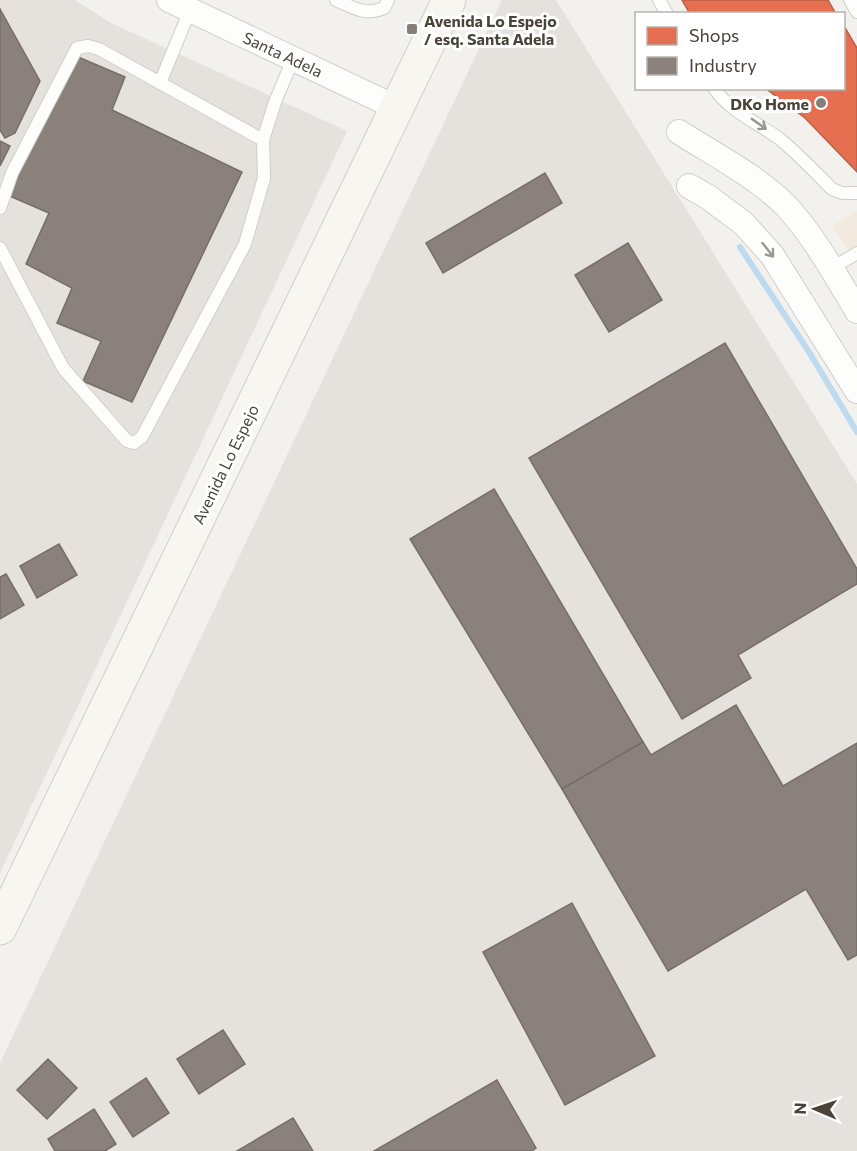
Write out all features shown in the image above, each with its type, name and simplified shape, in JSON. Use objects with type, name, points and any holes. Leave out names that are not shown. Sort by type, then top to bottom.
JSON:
[{"type":"main road","name":"Avenida Lo Espejo","points":[[0,928],[449,0]]},
{"type":"street","name":"Santa Adela","points":[[179,5],[397,108]]},
{"type":"street","points":[[679,132],[762,186],[788,208],[801,224],[857,311]]},
{"type":"street","points":[[726,209],[731,188],[748,177]]},
{"type":"street","points":[[690,186],[726,209],[772,255],[857,391]]},
{"type":"lane","points":[[336,0],[372,13],[384,8],[388,0]]},
{"type":"lane","points":[[850,0],[857,12]]},
{"type":"lane","points":[[160,83],[179,5]]},
{"type":"lane","points":[[0,207],[12,173],[77,48],[88,46],[99,49],[263,140]]},
{"type":"lane","points":[[0,248],[63,368],[127,441],[134,443],[142,437],[245,244],[264,178],[263,140],[275,102],[293,59]]},
{"type":"lane","points":[[716,90],[730,106],[782,141],[832,189],[842,193],[857,193]]},
{"type":"lane","points":[[831,269],[857,253]]},
{"type":"shaded area","points":[[0,0],[75,0],[111,23],[347,131],[0,873]]},
{"type":"shaded area","points":[[502,0],[556,0],[857,484],[857,1151],[0,1151],[0,1063]]},
{"type":"shaded area","points":[[857,211],[857,261],[832,226]]},
{"type":"shaded area","points":[[308,434],[571,886],[462,950],[235,590]]},
{"type":"building: Shops","points":[[682,0],[828,0],[835,12],[689,12]]},
{"type":"building: Shops","name":"DKo Home","points":[[845,28],[857,48],[857,172],[805,118],[768,90],[845,90]]},
{"type":"building: Industry","points":[[0,9],[40,81],[15,133],[5,138],[0,130]]},
{"type":"building: Industry","points":[[78,57],[125,77],[112,110],[242,172],[132,402],[83,381],[101,341],[57,323],[72,288],[26,264],[49,213],[7,195]]},
{"type":"building: Industry","points":[[0,141],[10,146],[0,166]]},
{"type":"building: Industry","points":[[545,173],[562,203],[443,273],[426,243]]},
{"type":"building: Industry","points":[[628,243],[662,300],[609,332],[575,275]]},
{"type":"building: Industry","points":[[725,343],[857,569],[857,584],[738,655],[751,678],[682,719],[529,458]]},
{"type":"building: Industry","points":[[494,489],[643,742],[562,789],[410,539]]},
{"type":"building: Industry","points":[[59,544],[77,575],[37,598],[20,566]]},
{"type":"building: Industry","points":[[6,574],[24,605],[0,619],[0,577]]},
{"type":"building: Industry","points":[[736,705],[783,786],[857,743],[857,955],[848,960],[806,889],[668,971],[562,789],[643,742],[651,755]]},
{"type":"building: Industry","points":[[572,903],[655,1056],[565,1105],[483,952]]},
{"type":"building: Industry","points":[[223,1030],[245,1064],[199,1094],[177,1059]]},
{"type":"building: Industry","points":[[48,1059],[77,1088],[47,1119],[17,1090]]},
{"type":"building: Industry","points":[[146,1078],[169,1113],[133,1137],[110,1102]]},
{"type":"building: Industry","points":[[497,1080],[536,1148],[532,1151],[374,1151]]},
{"type":"building: Industry","points":[[94,1109],[116,1144],[105,1151],[55,1151],[48,1139]]},
{"type":"building: Industry","points":[[293,1118],[313,1151],[237,1151]]},
{"type":"waterway","points":[[740,247],[809,352],[857,432]]},
{"type":"place","name":"Avenida Lo Espejo / esq. Santa Adela","points":[[412,29]]},
{"type":"place","name":"DKo Home","points":[[821,103]]}]
